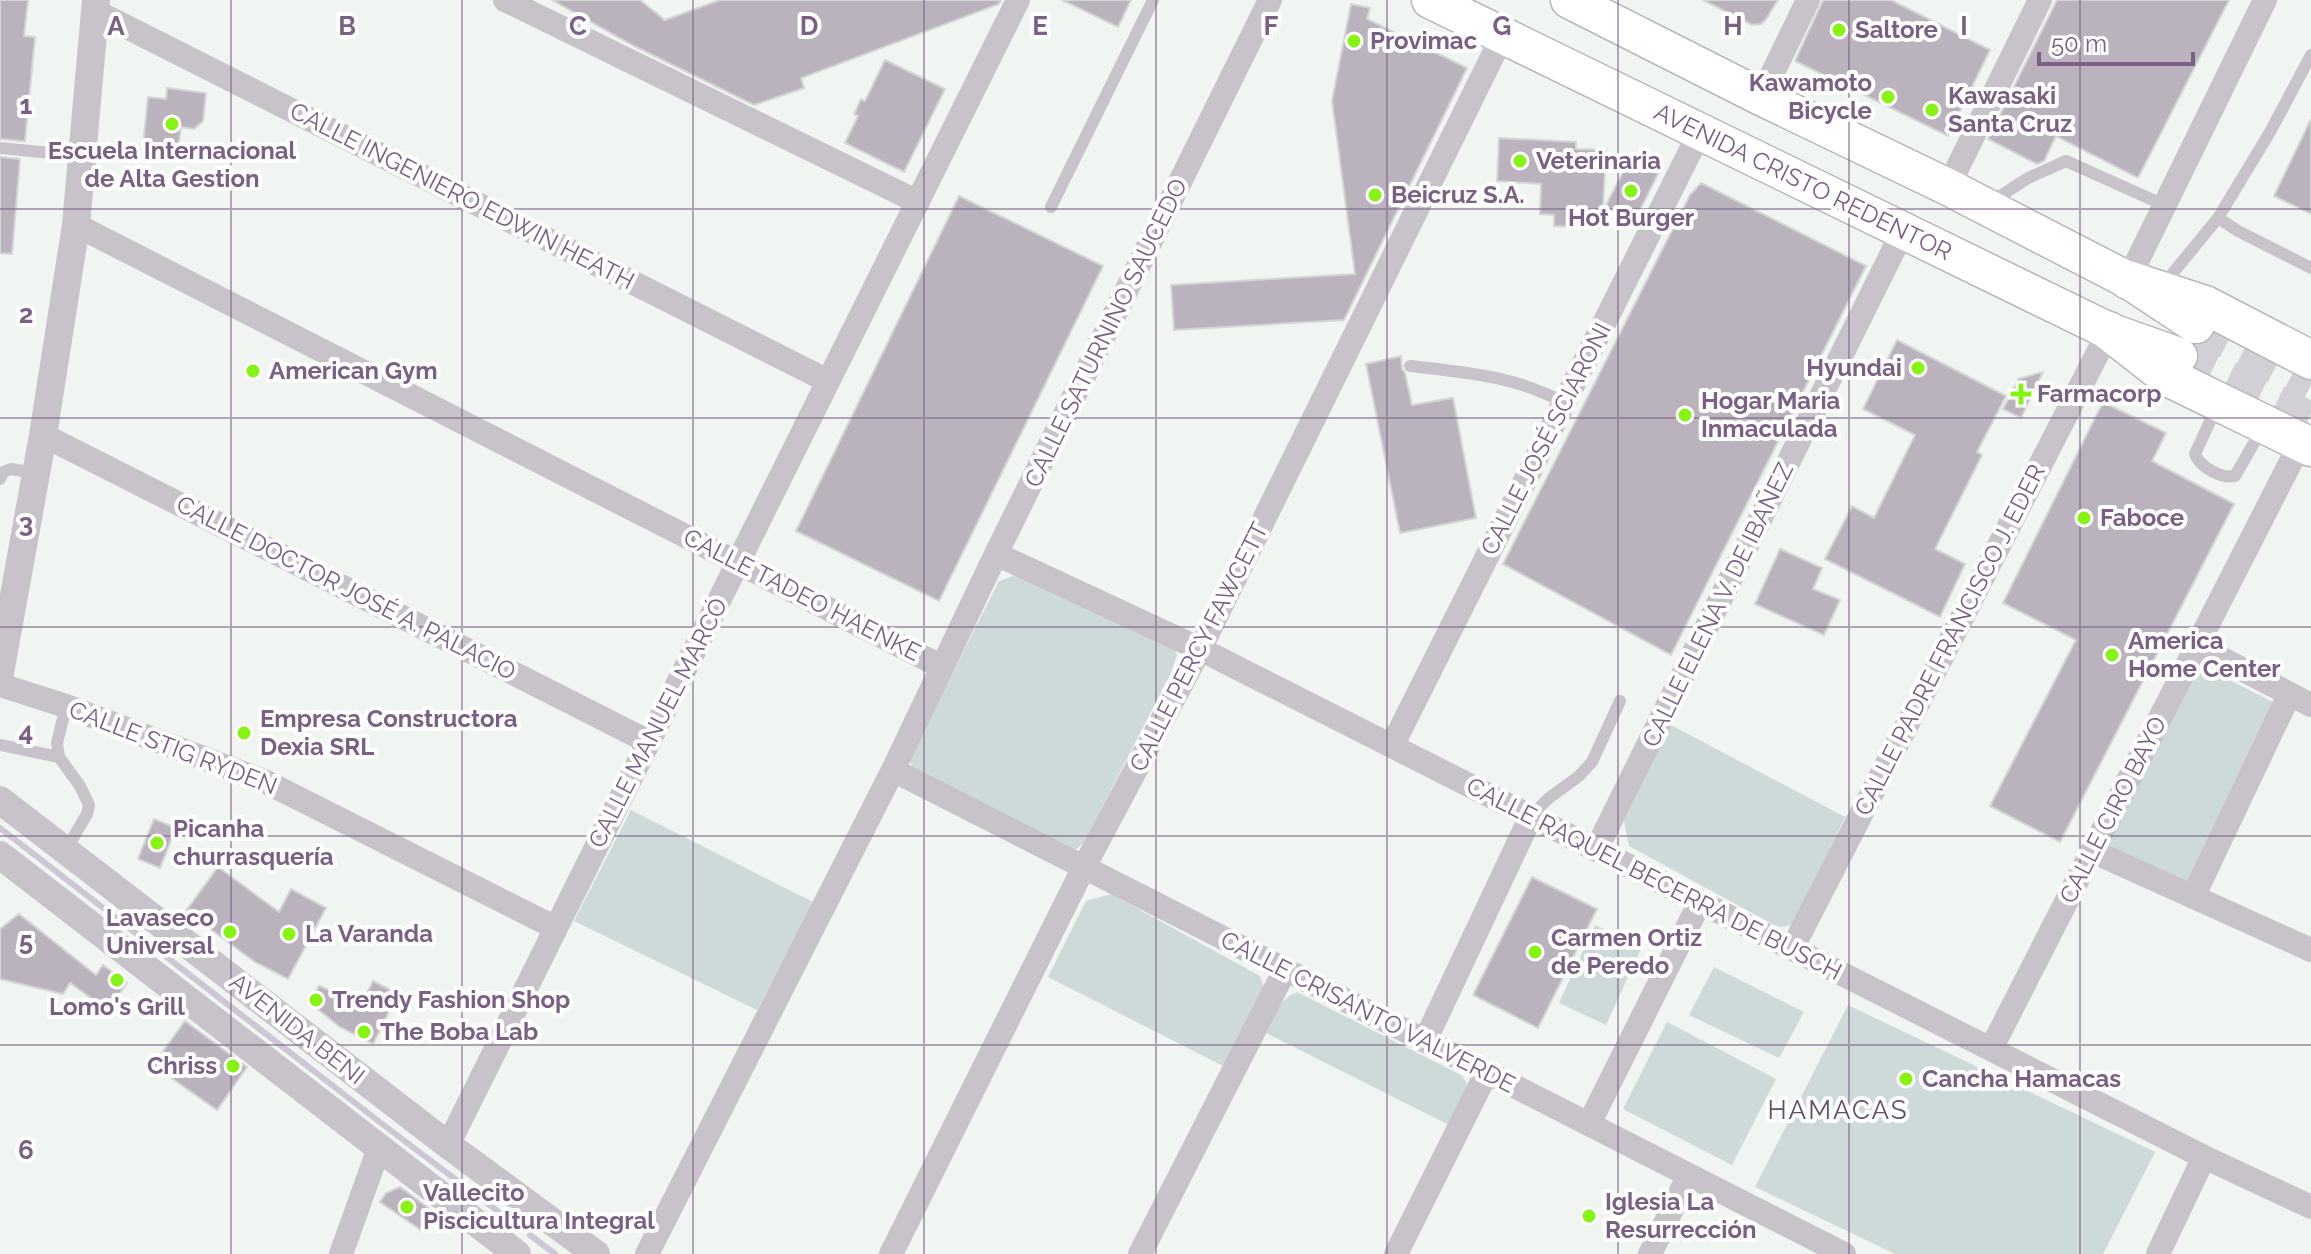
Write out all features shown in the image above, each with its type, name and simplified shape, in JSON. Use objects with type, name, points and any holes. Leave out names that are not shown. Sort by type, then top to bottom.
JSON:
[{"type":"highway","points":[[2143,285],[2205,305],[2311,360]]},
{"type":"highway","points":[[2109,331],[2168,377],[2306,444]]},
{"type":"main road","name":"AVENIDA CRISTO REDENTOR","points":[[1430,0],[2109,331],[2188,341],[2143,285],[1583,7],[1579,11],[1551,0]]},
{"type":"street","points":[[505,0],[918,202]]},
{"type":"street","name":"CALLE MANUEL MARCÓ","points":[[448,1145],[1018,0]]},
{"type":"street","name":"CALLE SATURNINO SAUCEDO","points":[[942,667],[1270,0]]},
{"type":"street","points":[[1761,97],[1808,0]]},
{"type":"street","points":[[1948,187],[2040,0]]},
{"type":"street","points":[[2143,285],[2164,205],[2265,0]]},
{"type":"street","points":[[0,673],[43,435],[76,225],[96,6]]},
{"type":"street","name":"CALLE INGENIERO EDWIN HEATH","points":[[96,6],[828,381]]},
{"type":"street","name":"CALLE PERCY FAWCETT","points":[[891,1254],[1084,867],[1200,649],[1502,37]]},
{"type":"street","name":"CALLE JOSÉ SCIARONI","points":[[1392,746],[1700,132]]},
{"type":"street","name":"CALLE TADEO HAENKE","points":[[76,225],[942,667],[893,770],[647,1254]]},
{"type":"street","name":"CALLE ELENA V. DE IBAÑEZ","points":[[1596,850],[1903,231]]},
{"type":"street","name":"CALLE PADRE FRANCISCO J. EDER","points":[[1792,949],[2109,331]]},
{"type":"street","name":"CALLE DOCTOR JOSÉ A. PALACIO","points":[[43,435],[649,742]]},
{"type":"street","name":"CALLE CIRO BAYO","points":[[1991,1049],[2197,646],[2306,444]]},
{"type":"street","name":"CALLE RAQUEL BECERRA DE BUSCH","points":[[996,554],[1200,649],[2204,1157],[2311,1207]]},
{"type":"street","points":[[2193,897],[2300,700],[2197,646]]},
{"type":"street","name":"CALLE STIG RYDEN","points":[[0,685],[66,706],[264,781],[556,928]]},
{"type":"street","name":"CALLE CRISANTO VALVERDE","points":[[893,770],[1844,1254]]},
{"type":"street","name":"AVENIDA BENI","points":[[0,800],[448,1145],[596,1254]]},
{"type":"street","points":[[1425,1041],[1531,816]]},
{"type":"street","points":[[2092,851],[2311,950]]},
{"type":"street","name":"AVENIDA BENI","points":[[0,855],[517,1254]]},
{"type":"street","points":[[1589,1124],[1700,902]]},
{"type":"street","points":[[1140,1254],[1285,970]]},
{"type":"street","points":[[1396,1254],[1487,1072]]},
{"type":"street","points":[[341,1254],[379,1148]]},
{"type":"street","points":[[2158,1254],[2204,1157]]},
{"type":"street","points":[[1650,1254],[1689,1175]]},
{"type":"lane","points":[[1051,207],[1153,0]]},
{"type":"lane","points":[[2143,285],[2218,218],[2270,132],[2311,55]]},
{"type":"lane","points":[[0,148],[82,156]]},
{"type":"lane","points":[[1984,206],[2028,178],[2066,161],[2164,205]]},
{"type":"lane","points":[[2218,218],[2311,268]]},
{"type":"lane","points":[[1410,366],[1515,382],[1564,403]]},
{"type":"lane","points":[[2219,403],[2195,454],[2198,462],[2213,472],[2227,478],[2235,476],[2264,425]]},
{"type":"lane","points":[[0,479],[3,472],[11,469],[36,473]]},
{"type":"lane","points":[[1531,816],[1592,762],[1620,701]]},
{"type":"lane","points":[[66,706],[57,743],[59,757],[86,795],[89,805],[66,850]]},
{"type":"lane","points":[[0,745],[59,757]]},
{"type":"shaded area","points":[[1013,576],[1026,577],[1173,645],[1177,655],[1171,673],[1084,842],[1076,850],[913,769],[910,761],[999,581]]},
{"type":"shaded area","points":[[2204,667],[2275,703],[2192,884],[2111,849],[2104,839],[2187,670]]},
{"type":"shaded area","points":[[1671,725],[1845,817],[1795,923],[1776,926],[1629,846],[1624,821]]},
{"type":"shaded area","points":[[631,810],[813,902],[757,1010],[574,921]]},
{"type":"shaded area","points":[[1111,894],[1260,976],[1264,987],[1225,1067],[1048,977],[1086,901]]},
{"type":"shaded area","points":[[1595,925],[1642,947],[1606,1025],[1559,1003]]},
{"type":"shaded area","points":[[1714,967],[1804,1012],[1779,1058],[1689,1015]]},
{"type":"shaded area","points":[[1297,992],[1461,1075],[1467,1083],[1465,1093],[1449,1125],[1266,1033],[1281,1004]]},
{"type":"shaded area","name":"Cancha Hamacas","points":[[1848,1005],[2155,1152],[2103,1254],[1895,1254],[1755,1187]]},
{"type":"shaded area","points":[[1667,1022],[1776,1079],[1732,1165],[1623,1109]]},
{"type":"building","points":[[0,0],[28,0],[24,36],[35,37],[25,141],[0,139]]},
{"type":"building","points":[[552,0],[640,0],[665,20],[720,0],[1001,0],[999,4],[801,78],[804,88],[754,105],[634,46]]},
{"type":"building","points":[[1062,0],[1131,0],[1118,27]]},
{"type":"building","points":[[1703,0],[1778,0],[1761,24],[1752,25]]},
{"type":"building","points":[[1823,0],[1891,0],[1990,50],[1948,136],[1795,61]]},
{"type":"building","points":[[2057,0],[2229,0],[2138,178],[2056,136],[2044,161],[2037,164],[1988,139]]},
{"type":"building","points":[[1351,4],[1370,8],[1367,19],[1467,68],[1344,320],[1174,330],[1171,285],[1355,274],[1332,101]]},
{"type":"building","points":[[885,60],[945,89],[904,172],[845,143],[858,116],[854,114],[861,99],[865,101]]},
{"type":"building","name":"Escuela Internacional de Alta Gestion","points":[[167,88],[206,93],[203,121],[194,129],[181,127],[177,158],[142,154],[148,97],[166,99]]},
{"type":"building","points":[[2311,119],[2311,214],[2274,196]]},
{"type":"building","points":[[1499,138],[1576,142],[1576,149],[1606,150],[1602,228],[1554,226],[1554,215],[1540,214],[1541,184],[1497,181]]},
{"type":"building","points":[[0,157],[20,159],[12,254],[0,253]]},
{"type":"building","name":"Hot Burger","points":[[1629,160],[1658,174],[1634,222],[1605,207]]},
{"type":"building","name":"Hogar Maria Inmaculada","points":[[1701,183],[1866,266],[1671,655],[1503,564],[1690,195]]},
{"type":"building","points":[[959,196],[1103,266],[939,601],[796,531]]},
{"type":"building","points":[[1897,340],[2006,396],[1977,452],[1982,455],[1935,549],[1965,564],[1940,617],[1825,559],[1852,506],[1874,518],[1915,435],[1863,409]]},
{"type":"building","points":[[1401,356],[1412,405],[1453,398],[1476,518],[1400,533],[1366,364]]},
{"type":"building","name":"Farmacorp","points":[[2043,372],[2021,418],[2003,409],[2018,379]]},
{"type":"building","name":"America Home Center","points":[[2103,402],[2166,433],[2152,461],[2234,504],[2060,842],[1990,806],[2076,640],[2003,603]]},
{"type":"building","points":[[1780,549],[1822,568],[1813,589],[1840,600],[1824,635],[1755,604]]},
{"type":"building","name":"Picanha churrasquería","points":[[154,819],[176,828],[160,868],[138,859]]},
{"type":"building","points":[[218,867],[279,912],[291,889],[326,908],[288,979],[255,962],[186,911]]},
{"type":"building","name":"Carmen Ortiz de Peredo","points":[[1532,877],[1597,909],[1538,1028],[1473,995]]},
{"type":"building","points":[[19,914],[96,975],[103,965],[127,983],[108,1010],[70,983],[63,994],[0,979],[0,929]]},
{"type":"building","points":[[373,981],[398,994],[373,1044],[340,1027],[310,1003],[319,986],[362,1003]]},
{"type":"building","points":[[185,1021],[247,1067],[217,1110],[153,1065]]},
{"type":"building","name":"Vallecito Piscicultura Integral","points":[[400,1187],[434,1212],[421,1230],[380,1202],[386,1193]]},
{"type":"waterway","points":[[0,828],[512,1222]]},
{"type":"waterway","points":[[530,1235],[555,1254]]},
{"type":"tunnel","points":[[2196,325],[2311,385]]},
{"type":"tunnel","points":[[2179,356],[2311,420]]},
{"type":"place","name":"Saltore","points":[[1839,30]]},
{"type":"place","name":"Provimac","points":[[1354,41]]},
{"type":"place","name":"Kawamoto Bicycle","points":[[1888,97]]},
{"type":"place","name":"Kawasaki Santa Cruz","points":[[1932,110]]},
{"type":"place","name":"Escuela Internacional de Alta Gestion","points":[[172,124]]},
{"type":"place","name":"Veterinaria","points":[[1520,161]]},
{"type":"place","name":"Hot Burger","points":[[1631,191]]},
{"type":"place","name":"Beicruz S.A.","points":[[1375,195]]},
{"type":"place","name":"Hyundai","points":[[1918,368]]},
{"type":"place","name":"American Gym","points":[[253,371]]},
{"type":"place","name":"Farmacorp","points":[[2021,394]]},
{"type":"place","name":"Hogar Maria Inmaculada","points":[[1685,415]]},
{"type":"place","name":"Faboce","points":[[2084,518]]},
{"type":"place","name":"America Home Center","points":[[2112,655]]},
{"type":"place","name":"Empresa Constructora Dexia SRL","points":[[244,733]]},
{"type":"place","name":"Picanha churrasquería","points":[[157,843]]},
{"type":"place","name":"Lavaseco Universal","points":[[230,932]]},
{"type":"place","name":"La Varanda","points":[[289,934]]},
{"type":"place","name":"Carmen Ortiz de Peredo","points":[[1535,952]]},
{"type":"place","name":"Lomo's Grill","points":[[117,980]]},
{"type":"place","name":"Trendy Fashion Shop","points":[[316,1000]]},
{"type":"place","name":"The Boba Lab","points":[[364,1032]]},
{"type":"place","name":"Chriss","points":[[233,1066]]},
{"type":"place","name":"Cancha Hamacas","points":[[1906,1079]]},
{"type":"place","name":"Vallecito Piscicultura Integral","points":[[407,1207]]},
{"type":"place","name":"Iglesia La Resurrección","points":[[1589,1216]]},
{"type":"district","name":"HAMACAS","points":[[1838,1110]]}]
